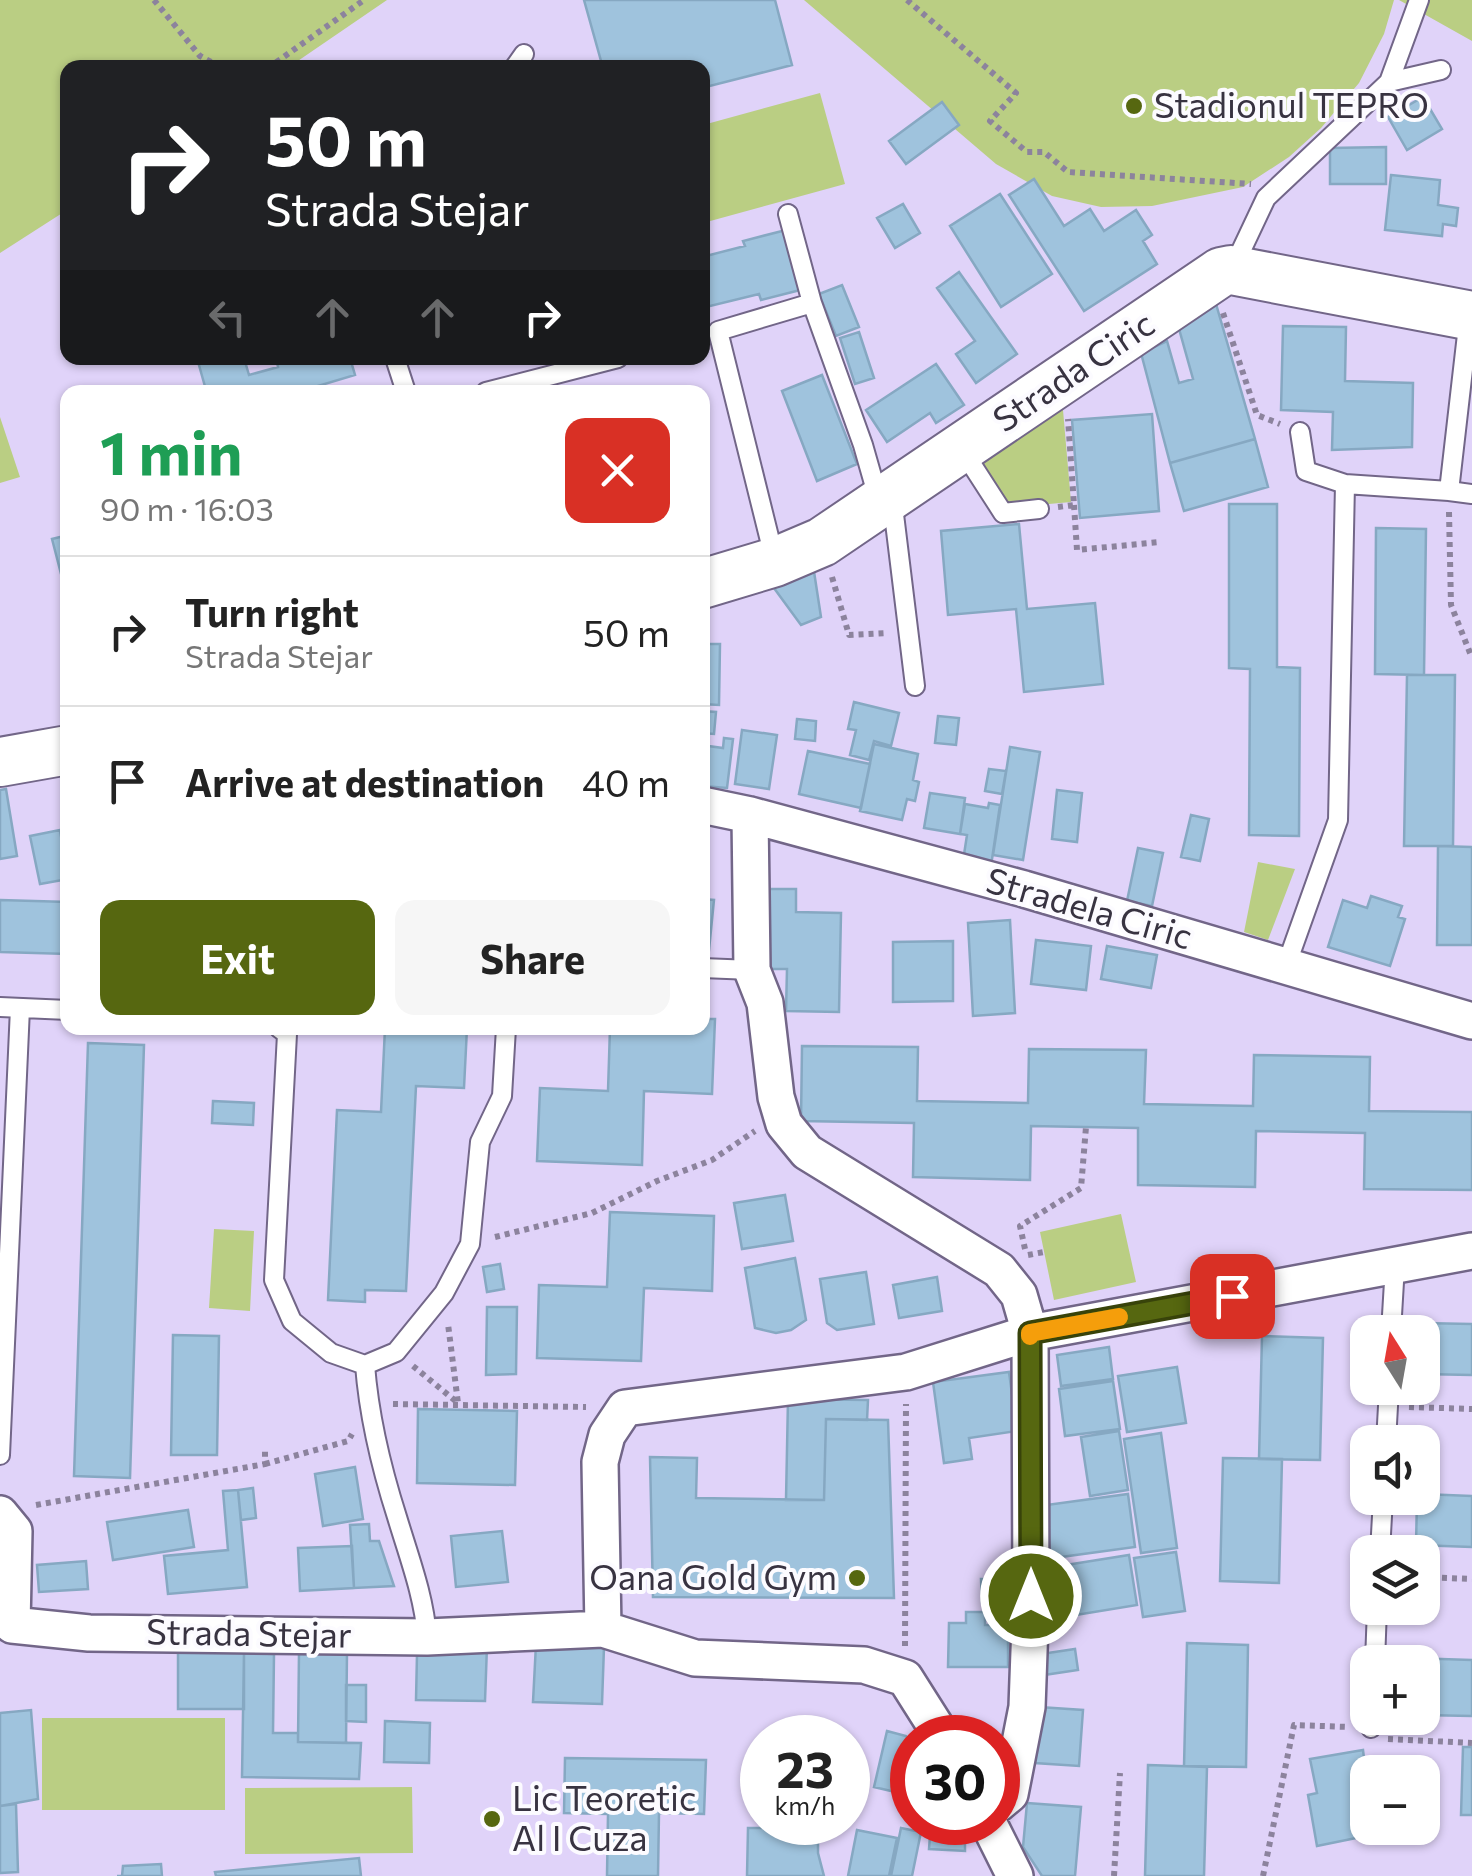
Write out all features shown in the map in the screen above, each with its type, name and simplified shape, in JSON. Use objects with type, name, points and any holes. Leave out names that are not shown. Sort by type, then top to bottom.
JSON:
[{"type":"street","points":[[1221,274],[1471,315]]},
{"type":"street","name":"Strada Ciric","points":[[710,582],[775,562],[822,542],[1221,274]]},
{"type":"street","points":[[0,762],[60,751]]},
{"type":"street","name":"Stradela Ciric","points":[[710,807],[1286,966],[1472,1022]]},
{"type":"street","points":[[750,815],[752,970],[765,1003],[784,1124],[807,1152],[999,1270],[1019,1296],[1030,1333],[1032,1578],[1027,1707],[1020,1743]]},
{"type":"street","points":[[603,1629],[600,1462],[607,1435],[625,1408],[906,1372],[1030,1333],[1472,1252]]},
{"type":"street","name":"Strada Stejar","points":[[10,1511],[14,1531],[12,1625],[89,1633],[427,1637],[603,1629],[696,1658],[864,1664],[905,1678]]},
{"type":"street","points":[[905,1678],[928,1715]]},
{"type":"street","points":[[1000,1845],[1015,1876]]},
{"type":"lane","points":[[1221,274],[1266,198],[1389,82],[1419,0]]},
{"type":"lane","points":[[1389,82],[1441,70]]},
{"type":"lane","points":[[788,214],[812,303],[886,501],[915,686]]},
{"type":"lane","points":[[775,562],[710,333],[812,303]]},
{"type":"lane","points":[[1448,490],[1471,315]]},
{"type":"lane","points":[[513,385],[591,365]]},
{"type":"lane","points":[[1300,432],[1306,471],[1345,484],[1472,494]]},
{"type":"lane","points":[[961,448],[1003,513],[1039,509]]},
{"type":"lane","points":[[1286,966],[1338,820],[1345,484]]},
{"type":"lane","points":[[710,968],[752,970]]},
{"type":"lane","points":[[0,1006],[60,1010]]},
{"type":"lane","points":[[0,1456],[20,1008]]},
{"type":"lane","points":[[287,1035],[274,1280],[292,1321],[332,1353],[365,1365],[396,1352],[444,1294],[470,1244],[480,1142],[502,1096],[506,1035]]},
{"type":"lane","points":[[1392,1315],[1394,1265]]},
{"type":"lane","points":[[365,1365],[368,1406],[389,1493],[425,1611],[427,1637]]},
{"type":"path","points":[[154,0],[207,60]]},
{"type":"path","points":[[279,60],[364,0]]},
{"type":"path","points":[[907,0],[1016,93],[990,121],[1027,152],[1044,152],[1068,172],[1249,182],[1266,198]]},
{"type":"path","points":[[1221,274],[1257,415],[1300,432]]},
{"type":"path","points":[[1065,378],[1077,550],[1160,542]]},
{"type":"path","points":[[1448,490],[1450,605],[1472,658]]},
{"type":"path","points":[[1039,509],[1074,505]]},
{"type":"path","points":[[822,542],[849,635],[908,632]]},
{"type":"path","points":[[470,1244],[592,1213],[657,1181],[712,1160],[781,1114]]},
{"type":"path","points":[[1019,1296],[1032,1276],[1020,1226],[1081,1188],[1086,1127]]},
{"type":"path","points":[[1027,1255],[1044,1252]]},
{"type":"path","points":[[444,1294],[458,1403]]},
{"type":"path","points":[[396,1352],[458,1403]]},
{"type":"path","points":[[905,1678],[906,1372]]},
{"type":"path","points":[[10,1511],[265,1464],[348,1441],[368,1406],[458,1403],[625,1408]]},
{"type":"path","points":[[1440,1404],[1472,1408]]},
{"type":"path","points":[[265,1450],[265,1464]]},
{"type":"path","points":[[1440,1578],[1472,1579]]},
{"type":"path","points":[[1263,1876],[1294,1726],[1350,1724]]},
{"type":"path","points":[[1384,1735],[1390,1741],[1472,1743]]},
{"type":"path","points":[[1114,1876],[1120,1772]]},
{"type":"green space","points":[[0,0],[387,0],[299,60],[60,60],[60,214],[0,253]]},
{"type":"green space","name":"Stadionul TEPRO","points":[[804,0],[1394,0],[1384,34],[1359,83],[1321,128],[1289,157],[1243,187],[1152,206],[1101,207],[1052,196],[996,164]]},
{"type":"green space","name":"Stadionul TEPRO","points":[[1399,0],[1472,0],[1472,41]]},
{"type":"green space","points":[[820,93],[845,184],[710,221],[710,123]]},
{"type":"green space","points":[[1061,387],[1071,502],[1004,508],[968,450]]},
{"type":"green space","points":[[0,417],[20,477],[0,483]]},
{"type":"green space","points":[[1258,862],[1295,869],[1268,940],[1244,932]]},
{"type":"green space","points":[[1121,1214],[1136,1282],[1054,1300],[1040,1232]]},
{"type":"green space","points":[[214,1229],[254,1231],[250,1311],[209,1308]]},
{"type":"green space","points":[[42,1718],[225,1718],[225,1810],[42,1810]]},
{"type":"green space","points":[[412,1787],[413,1853],[245,1854],[245,1788]]},
{"type":"building","points":[[584,0],[775,0],[792,65],[710,86],[710,60],[601,60]]},
{"type":"building","points":[[1423,97],[1442,129],[1407,150],[1388,117]]},
{"type":"building","points":[[942,102],[959,125],[906,164],[889,141]]},
{"type":"building","points":[[1386,147],[1386,184],[1330,184],[1330,148]]},
{"type":"building","points":[[1391,175],[1440,180],[1438,205],[1458,208],[1456,226],[1443,224],[1442,236],[1385,230]]},
{"type":"building","points":[[1034,179],[1064,226],[1090,209],[1104,231],[1136,210],[1152,235],[1143,241],[1157,264],[1084,311],[1009,195]]},
{"type":"building","points":[[1000,194],[1052,274],[1001,307],[950,226]]},
{"type":"building","points":[[903,204],[920,233],[895,248],[877,218]]},
{"type":"building","points":[[786,230],[804,289],[761,300],[759,294],[710,306],[710,255],[745,246],[743,241]]},
{"type":"building","points":[[959,272],[1017,354],[976,383],[956,354],[975,341],[937,288]]},
{"type":"building","points":[[842,285],[859,327],[836,336],[819,294]]},
{"type":"building","points":[[1214,297],[1255,439],[1170,463],[1141,353],[1167,341],[1179,383],[1193,379],[1176,318]]},
{"type":"building","points":[[1283,326],[1346,327],[1345,381],[1413,383],[1412,447],[1332,450],[1333,412],[1281,410]]},
{"type":"building","points":[[859,332],[874,378],[855,384],[840,338]]},
{"type":"building","points":[[936,364],[964,405],[936,423],[930,413],[887,442],[866,410]]},
{"type":"building","points":[[199,365],[246,365],[249,375],[278,365],[352,365],[355,375],[321,385],[205,385]]},
{"type":"building","points":[[822,375],[857,464],[817,481],[782,391]]},
{"type":"building","points":[[1152,414],[1159,511],[1080,518],[1072,420]]},
{"type":"building","points":[[1255,439],[1268,487],[1184,511],[1170,463]]},
{"type":"building","points":[[1229,504],[1277,504],[1277,667],[1300,668],[1299,836],[1249,835],[1250,669],[1229,668]]},
{"type":"building","points":[[1019,524],[1027,609],[1095,603],[1103,684],[1024,692],[1016,609],[948,615],[941,531]]},
{"type":"building","points":[[1376,528],[1426,529],[1424,675],[1375,674]]},
{"type":"building","points":[[60,537],[60,570],[52,539]]},
{"type":"building","points":[[813,565],[821,617],[801,625],[771,584]]},
{"type":"building","points":[[710,644],[720,644],[719,705],[710,704]]},
{"type":"building","points":[[1407,675],[1455,675],[1453,846],[1404,846]]},
{"type":"building","points":[[854,702],[899,713],[891,746],[874,741],[869,760],[850,755],[856,730],[848,729]]},
{"type":"building","points":[[710,712],[716,712],[714,734],[710,734]]},
{"type":"building","points":[[938,716],[959,718],[956,745],[935,743]]},
{"type":"building","points":[[797,719],[816,721],[815,741],[795,739]]},
{"type":"building","points":[[742,730],[777,735],[769,789],[735,784]]},
{"type":"building","points":[[724,738],[733,739],[727,788],[710,787],[710,746],[723,748]]},
{"type":"building","points":[[874,744],[918,754],[913,780],[919,782],[915,801],[907,799],[902,820],[860,811]]},
{"type":"building","points":[[1010,747],[1040,752],[1023,860],[993,855]]},
{"type":"building","points":[[808,751],[870,764],[861,808],[799,794]]},
{"type":"building","points":[[989,769],[1006,771],[1002,794],[985,791]]},
{"type":"building","points":[[6,789],[17,856],[0,859],[0,790]]},
{"type":"building","points":[[1057,790],[1082,793],[1077,842],[1052,839]]},
{"type":"building","points":[[930,793],[965,798],[960,834],[924,828]]},
{"type":"building","points":[[989,803],[1000,805],[991,866],[963,861],[967,835],[960,834],[965,804],[988,808]]},
{"type":"building","points":[[1191,815],[1209,819],[1200,861],[1181,857]]},
{"type":"building","points":[[60,830],[60,880],[40,884],[30,836]]},
{"type":"building","points":[[1438,846],[1472,847],[1472,945],[1437,945]]},
{"type":"building","points":[[1138,848],[1163,853],[1152,906],[1127,901]]},
{"type":"building","points":[[765,889],[796,889],[796,912],[841,913],[839,1012],[786,1011],[787,969],[763,969]]},
{"type":"building","points":[[1371,896],[1402,906],[1398,917],[1405,919],[1390,966],[1328,947],[1343,900],[1367,908]]},
{"type":"building","points":[[0,900],[60,902],[60,954],[0,952]]},
{"type":"building","points":[[710,900],[714,900],[710,940]]},
{"type":"building","points":[[1010,920],[1015,1013],[973,1016],[968,923]]},
{"type":"building","points":[[1036,940],[1091,946],[1086,990],[1031,984]]},
{"type":"building","points":[[953,941],[953,1001],[893,1002],[893,942]]},
{"type":"building","points":[[1107,946],[1157,955],[1151,988],[1101,979]]},
{"type":"building","points":[[710,1019],[715,1019],[712,1094],[644,1091],[642,1165],[537,1161],[540,1088],[608,1091],[610,1035],[710,1035]]},
{"type":"building","points":[[385,1035],[467,1035],[464,1088],[416,1086],[406,1291],[365,1290],[365,1302],[328,1300],[337,1110],[381,1112]]},
{"type":"building","points":[[88,1043],[144,1045],[130,1478],[74,1476]]},
{"type":"building","points":[[802,1046],[918,1047],[917,1101],[1028,1103],[1029,1049],[1146,1050],[1144,1104],[1253,1106],[1254,1055],[1370,1057],[1369,1111],[1472,1112],[1472,1190],[1364,1189],[1365,1133],[1256,1131],[1255,1187],[1138,1185],[1138,1128],[1031,1126],[1030,1180],[913,1177],[914,1123],[801,1121]]},
{"type":"building","points":[[213,1101],[254,1103],[253,1125],[212,1123]]},
{"type":"building","points":[[785,1195],[793,1241],[742,1249],[734,1203]]},
{"type":"building","points":[[610,1212],[714,1216],[712,1291],[644,1288],[641,1361],[537,1358],[539,1285],[607,1287]]},
{"type":"building","points":[[795,1258],[806,1320],[791,1330],[776,1333],[755,1328],[745,1268]]},
{"type":"building","points":[[500,1264],[504,1289],[487,1292],[483,1267]]},
{"type":"building","points":[[866,1272],[874,1324],[837,1330],[827,1323],[820,1279]]},
{"type":"building","points":[[937,1277],[942,1311],[899,1318],[893,1285]]},
{"type":"building","points":[[487,1307],[517,1307],[516,1374],[486,1375]]},
{"type":"building","points":[[1440,1323],[1472,1324],[1472,1375],[1440,1374]]},
{"type":"building","points":[[173,1335],[219,1336],[217,1455],[171,1455]]},
{"type":"building","points":[[1262,1336],[1323,1338],[1320,1460],[1259,1459]]},
{"type":"building","points":[[1109,1347],[1113,1379],[1061,1386],[1057,1355]]},
{"type":"building","points":[[1177,1367],[1186,1423],[1127,1432],[1118,1376]]},
{"type":"building","points":[[1009,1372],[1017,1431],[969,1438],[972,1459],[944,1463],[933,1382]]},
{"type":"building","points":[[1113,1381],[1120,1429],[1065,1436],[1059,1389]]},
{"type":"building","points":[[788,1399],[868,1400],[867,1420],[826,1419],[824,1500],[786,1500]]},
{"type":"building","points":[[418,1409],[517,1411],[515,1485],[417,1483]]},
{"type":"building","points":[[826,1419],[888,1420],[894,1598],[653,1597],[650,1457],[697,1458],[696,1498],[824,1500]]},
{"type":"building","points":[[1119,1431],[1128,1490],[1090,1496],[1081,1437]]},
{"type":"building","points":[[1161,1433],[1177,1548],[1141,1553],[1124,1439]]},
{"type":"building","points":[[1223,1458],[1282,1459],[1279,1583],[1220,1581]]},
{"type":"building","points":[[355,1467],[363,1519],[323,1526],[315,1474]]},
{"type":"building","points":[[253,1488],[256,1518],[241,1520],[238,1490]]},
{"type":"building","points":[[238,1490],[247,1587],[168,1594],[164,1556],[228,1550],[223,1491]]},
{"type":"building","points":[[1128,1494],[1135,1547],[1046,1559],[1039,1506]]},
{"type":"building","points":[[1440,1495],[1472,1496],[1472,1547],[1440,1546],[1440,1535],[1416,1535],[1417,1515],[1440,1515]]},
{"type":"building","points":[[188,1510],[194,1547],[113,1560],[107,1522]]},
{"type":"building","points":[[369,1524],[370,1541],[379,1541],[394,1586],[354,1588],[350,1525]]},
{"type":"building","points":[[502,1531],[508,1582],[456,1587],[451,1536]]},
{"type":"building","points":[[352,1546],[354,1588],[300,1591],[298,1548]]},
{"type":"building","points":[[1176,1552],[1185,1611],[1143,1617],[1134,1558]]},
{"type":"building","points":[[1129,1555],[1137,1605],[1070,1616],[1059,1610],[1057,1596],[1052,1597],[1047,1568]]},
{"type":"building","points":[[86,1561],[88,1589],[39,1592],[37,1565]]},
{"type":"building","points":[[981,1579],[1012,1580],[1012,1604],[982,1603]]},
{"type":"building","points":[[966,1612],[985,1612],[985,1625],[1008,1625],[1008,1667],[948,1667],[949,1623],[966,1623]]},
{"type":"building","points":[[1187,1643],[1248,1645],[1246,1767],[1184,1766]]},
{"type":"building","points":[[536,1644],[604,1647],[602,1704],[533,1702]]},
{"type":"building","points":[[178,1645],[244,1646],[244,1709],[178,1709]]},
{"type":"building","points":[[487,1646],[485,1701],[416,1700],[417,1654]]},
{"type":"building","points":[[1075,1649],[1078,1670],[1044,1675],[1041,1654]]},
{"type":"building","points":[[299,1652],[347,1652],[346,1743],[298,1742]]},
{"type":"building","points":[[244,1653],[274,1654],[273,1733],[298,1733],[298,1742],[361,1743],[359,1779],[242,1777]]},
{"type":"building","points":[[1440,1659],[1472,1660],[1472,1716],[1440,1715]]},
{"type":"building","points":[[346,1685],[366,1685],[366,1722],[346,1721]]},
{"type":"building","points":[[1039,1707],[1083,1710],[1079,1766],[1035,1763]]},
{"type":"building","points":[[31,1710],[38,1799],[0,1806],[0,1713]]},
{"type":"building","points":[[385,1721],[430,1723],[429,1763],[384,1762]]},
{"type":"building","points":[[887,1731],[890,1791],[874,1787]]},
{"type":"building","points":[[1463,1747],[1472,1747],[1472,1815],[1461,1815]]},
{"type":"building","points":[[1363,1750],[1364,1755],[1350,1755],[1350,1839],[1317,1846],[1308,1795],[1317,1793],[1310,1759]]},
{"type":"building","points":[[565,1758],[706,1760],[704,1814],[659,1813],[658,1876],[607,1876],[608,1814],[564,1813]]},
{"type":"building","points":[[1148,1765],[1207,1767],[1204,1876],[1145,1876]]},
{"type":"building","points":[[1027,1803],[1081,1807],[1075,1876],[1042,1876],[1023,1847]]},
{"type":"building","points":[[16,1804],[18,1872],[0,1873],[0,1806]]},
{"type":"building","points":[[870,1833],[890,1837],[890,1845],[896,1845],[889,1876],[848,1876],[854,1845],[870,1845]]},
{"type":"building","points":[[748,1845],[818,1845],[824,1876],[747,1876]]},
{"type":"building","points":[[897,1845],[918,1845],[912,1876],[891,1876]]},
{"type":"building","points":[[929,1845],[965,1845],[965,1851],[929,1849]]},
{"type":"building","points":[[359,1858],[361,1876],[216,1876],[215,1872]]},
{"type":"building","points":[[161,1864],[162,1876],[122,1876],[123,1866]]},
{"type":"slow traffic","points":[[1030,1336],[1119,1317]]},
{"type":"place","name":"Stadionul TEPRO","points":[[1134,106]]},
{"type":"place","name":"Oana Gold Gym","points":[[857,1578]]},
{"type":"place","name":"Lic Teoretic Al I Cuza","points":[[492,1819]]},
{"type":"route","points":[[1031,1596],[1030,1333],[1232,1296]]}]
